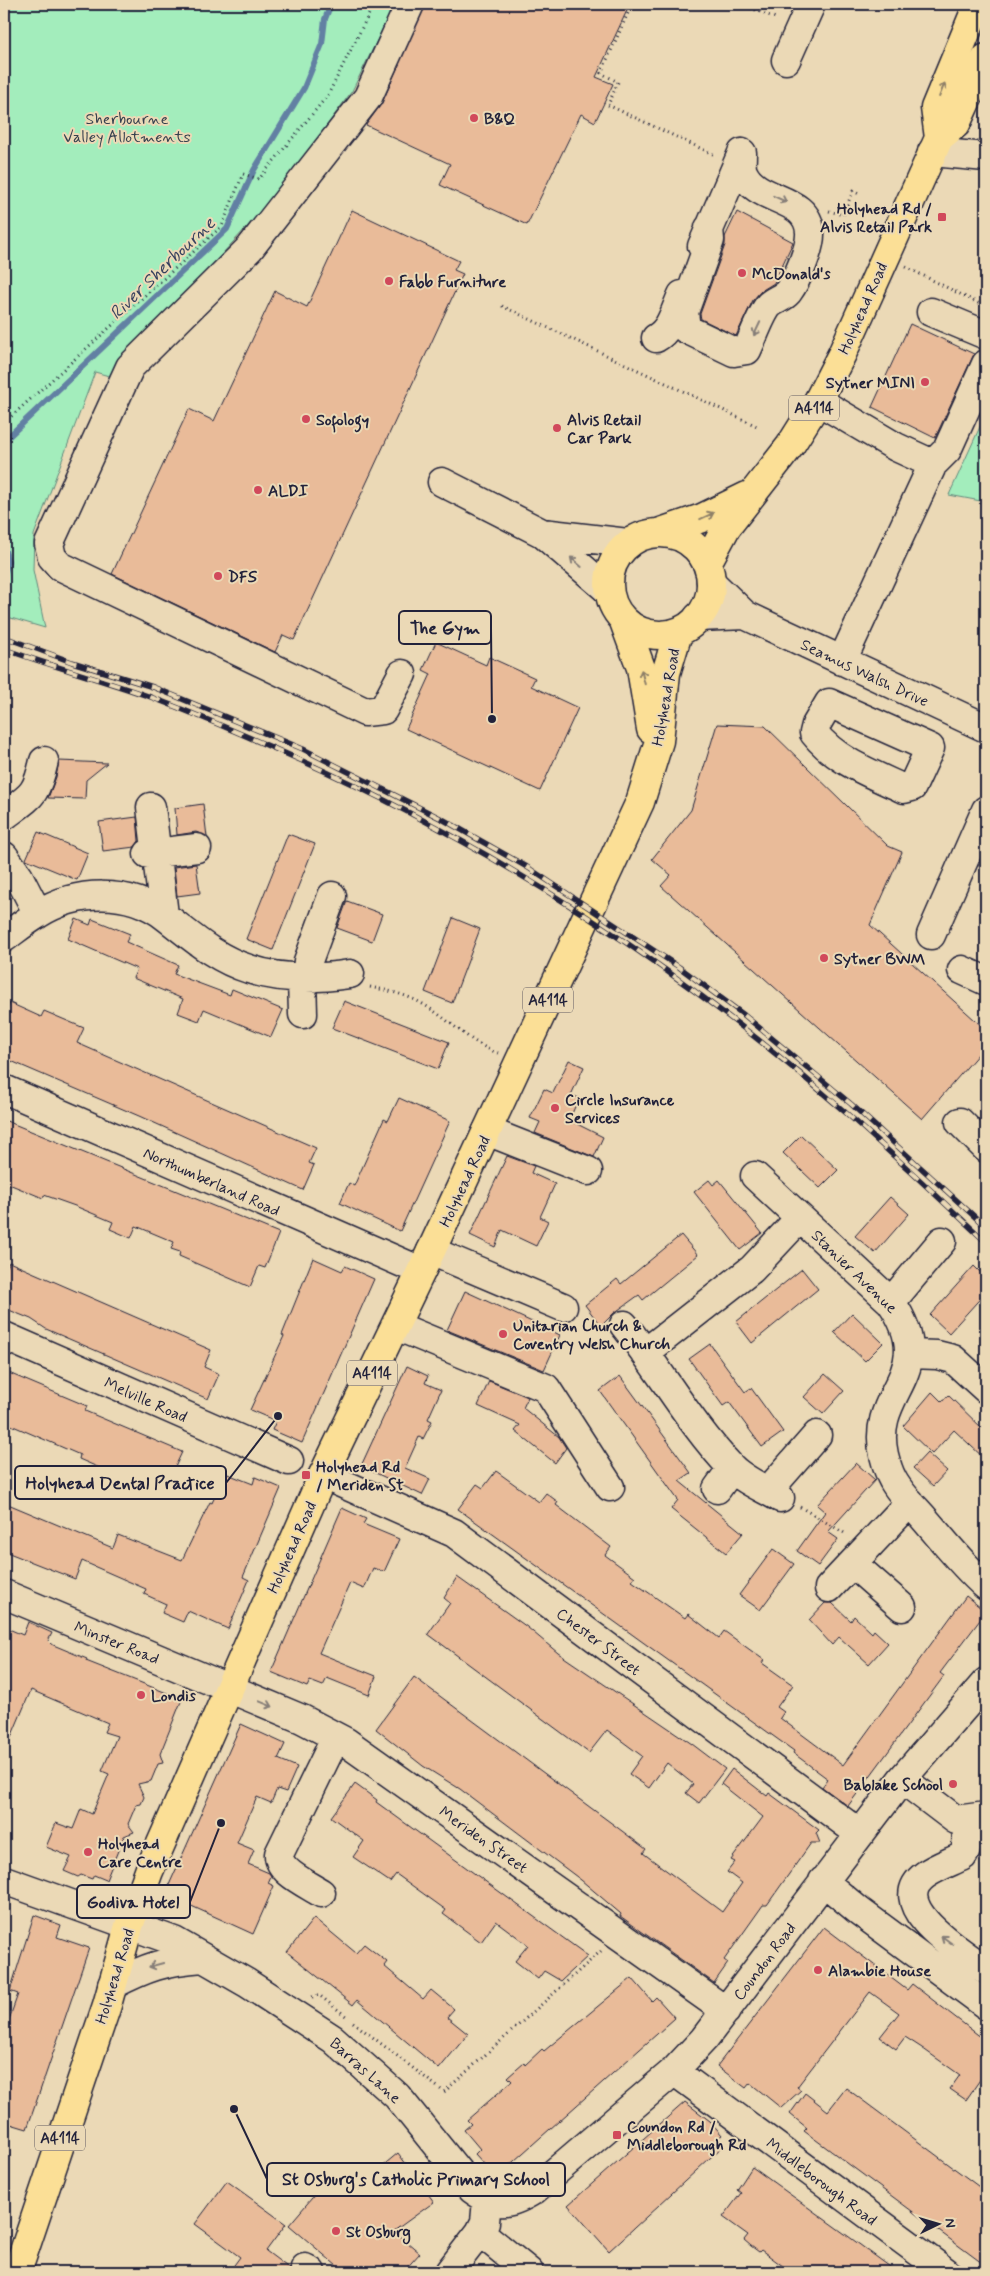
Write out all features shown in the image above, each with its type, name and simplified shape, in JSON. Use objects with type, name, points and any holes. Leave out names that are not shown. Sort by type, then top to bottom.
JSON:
[{"type":"highway","points":[[935,145],[935,108],[978,4]]},
{"type":"highway","name":"Holyhead Road","points":[[709,572],[726,528],[790,446],[818,401],[935,145],[956,124],[986,58]]},
{"type":"highway","name":"Holyhead Road","points":[[662,532],[702,518],[753,493]]},
{"type":"highway","points":[[662,532],[683,538],[692,544],[709,572],[709,600],[688,625],[648,634],[631,626],[623,619],[609,591],[611,568],[621,550],[628,544],[650,534],[662,532]]},
{"type":"highway","name":"Holyhead Road","points":[[623,619],[636,650],[645,685],[653,760]]},
{"type":"highway","name":"Holyhead Road","points":[[17,2272],[112,1985],[129,1926],[149,1870],[323,1475],[396,1326],[640,802],[662,722],[666,673],[688,625]]},
{"type":"street","points":[[402,674],[383,710],[365,712],[60,566],[52,558],[49,544],[130,367],[250,248],[368,97],[410,4]]},
{"type":"street","points":[[786,60],[811,4]]},
{"type":"street","points":[[935,145],[986,157]]},
{"type":"street","points":[[656,338],[670,324],[709,228],[720,201],[742,153],[742,170],[756,188],[797,207],[806,216],[810,233],[806,256],[787,293],[768,306],[747,350],[734,352],[686,329],[684,312],[710,240],[709,228]]},
{"type":"street","points":[[720,201],[729,194],[756,188]]},
{"type":"street","points":[[931,312],[986,335]]},
{"type":"street","points":[[842,661],[933,464],[946,450],[986,364]]},
{"type":"street","points":[[818,401],[896,447],[933,464]]},
{"type":"street","points":[[442,482],[542,533],[609,591]]},
{"type":"street","points":[[542,533],[628,544]]},
{"type":"street","points":[[688,625],[745,615],[709,572]]},
{"type":"street","name":"Seamus Walsh Drive","points":[[745,615],[986,728]]},
{"type":"street","points":[[880,725],[896,686]]},
{"type":"street","points":[[4,816],[30,797],[38,787],[44,761]]},
{"type":"street","points":[[151,807],[152,853],[164,915]]},
{"type":"street","points":[[931,935],[986,810]]},
{"type":"street","points":[[152,853],[197,848]]},
{"type":"street","points":[[4,856],[19,877],[38,914]]},
{"type":"street","points":[[4,938],[38,914],[67,900],[100,896],[132,899],[164,915],[191,939],[229,961],[266,974],[304,978],[357,979]]},
{"type":"street","points":[[303,1014],[304,978],[308,961],[332,896]]},
{"type":"street","points":[[962,970],[986,981]]},
{"type":"street","name":"Northumberland Road","points":[[4,1089],[426,1261],[564,1307]]},
{"type":"street","points":[[960,1122],[986,1148]]},
{"type":"street","points":[[487,1131],[588,1171]]},
{"type":"street","name":"Stanier Avenue","points":[[755,1176],[891,1302],[906,1326],[910,1354],[904,1375],[889,1403],[884,1421],[884,1454],[893,1480],[969,1571],[986,1586]]},
{"type":"street","points":[[646,1352],[752,1269],[800,1219]]},
{"type":"street","points":[[891,1302],[942,1241]]},
{"type":"street","points":[[396,1326],[546,1388],[610,1487]]},
{"type":"street","points":[[624,1326],[646,1352],[724,1479],[774,1494],[817,1435]]},
{"type":"street","name":"Melville Road","points":[[4,1336],[289,1461]]},
{"type":"street","points":[[910,1354],[937,1355],[953,1359],[986,1389]]},
{"type":"street","name":"Chester Street","points":[[323,1475],[454,1533],[860,1834]]},
{"type":"street","points":[[829,1588],[910,1502]]},
{"type":"street","points":[[860,1555],[902,1607]]},
{"type":"street","name":"Minster Road","points":[[4,1594],[230,1689]]},
{"type":"street","name":"Meriden Street","points":[[230,1689],[302,1719],[336,1737],[620,1934],[726,2011]]},
{"type":"street","name":"Coundon Road","points":[[497,2201],[520,2198],[534,2190],[674,2072],[726,2011],[902,1779],[981,1699]]},
{"type":"street","points":[[321,1892],[284,1868],[279,1860],[279,1854],[336,1737]]},
{"type":"street","points":[[902,1779],[974,1823],[963,1856],[924,1876],[916,1886],[914,1906],[917,1912],[937,1932],[986,1970]]},
{"type":"street","name":"Barras Lane","points":[[4,1880],[174,1941],[333,2038],[397,2096],[472,2188],[497,2201]]},
{"type":"street","points":[[823,1882],[859,1912],[986,2005]]},
{"type":"street","points":[[112,1985],[146,1967],[171,1960],[203,1958]]},
{"type":"street","name":"Middleborough Road","points":[[674,2072],[946,2272]]},
{"type":"street","points":[[449,2272],[480,2232],[497,2201]]},
{"type":"street","points":[[480,2232],[529,2272]]},
{"type":"path","points":[[4,423],[222,226],[243,174],[258,179],[328,94],[374,4]]},
{"type":"path","points":[[632,4],[601,73],[618,82],[608,105],[736,166]]},
{"type":"path","points":[[741,4],[801,28]]},
{"type":"path","points":[[886,255],[921,276],[986,306]]},
{"type":"path","points":[[502,306],[759,427]]},
{"type":"path","points":[[357,979],[412,998],[428,1007],[488,1050],[521,1060]]},
{"type":"path","points":[[774,1494],[860,1555]]},
{"type":"path","points":[[316,2005],[308,1999],[319,1995],[444,2092],[620,1934]]},
{"type":"green space","name":"Sherbourne Valley Allotments","points":[[4,4],[395,4],[352,91],[272,200],[109,376],[95,372],[34,535],[33,570],[45,628],[4,616]]},
{"type":"green space","points":[[986,413],[986,502],[949,495],[984,418]]},
{"type":"building","name":"B&Q","points":[[425,4],[630,4],[596,77],[613,84],[595,122],[581,114],[527,225],[440,185],[450,164],[366,125],[382,103]]},
{"type":"building","points":[[352,210],[459,261],[454,270],[463,274],[294,640],[283,635],[275,652],[112,574],[189,409],[214,421],[275,291],[307,307]]},
{"type":"building","name":"McDonald's","points":[[737,212],[793,242],[774,283],[761,291],[753,300],[736,336],[701,319],[700,314],[725,245],[725,237]]},
{"type":"building","name":"Sytner MINI","points":[[910,324],[974,354],[935,438],[872,407]]},
{"type":"building","points":[[436,642],[486,665],[489,657],[535,678],[531,686],[578,708],[540,791],[406,729],[431,674],[423,670]]},
{"type":"building","name":"Sytner BWM","points":[[717,724],[765,726],[888,846],[902,852],[870,925],[986,1030],[986,1045],[922,1119],[661,886],[671,875],[652,859],[691,810]]},
{"type":"building","points":[[59,761],[107,763],[86,780],[85,799],[48,798],[56,777]]},
{"type":"building","points":[[203,804],[207,837],[196,832],[177,835],[175,808]]},
{"type":"building","points":[[137,817],[139,841],[135,847],[103,851],[99,822]]},
{"type":"building","points":[[38,832],[88,853],[77,880],[26,859]]},
{"type":"building","points":[[288,834],[315,844],[273,950],[246,939]]},
{"type":"building","points":[[196,864],[200,893],[177,896],[174,867]]},
{"type":"building","points":[[347,901],[382,914],[372,941],[337,928]]},
{"type":"building","points":[[453,918],[480,929],[452,1003],[425,992]]},
{"type":"building","points":[[76,919],[90,925],[92,919],[130,934],[126,942],[178,965],[174,974],[230,995],[232,989],[283,1010],[271,1037],[204,1009],[199,1021],[178,1013],[183,999],[133,978],[137,969],[68,939]]},
{"type":"building","points":[[344,1001],[449,1042],[438,1069],[332,1028]]},
{"type":"building","points":[[10,1003],[41,1017],[44,1011],[84,1028],[77,1043],[316,1148],[309,1163],[314,1165],[303,1190],[4,1058],[4,1018]]},
{"type":"building","name":"Circle Insurance Services","points":[[569,1060],[584,1067],[571,1095],[579,1098],[569,1120],[603,1137],[594,1157],[535,1133],[540,1122],[530,1118],[544,1089],[553,1093]]},
{"type":"building","points":[[399,1098],[450,1121],[400,1231],[340,1203],[349,1183],[354,1186],[384,1119],[388,1121]]},
{"type":"building","points":[[4,1120],[279,1233],[265,1268],[259,1266],[250,1287],[179,1256],[180,1252],[171,1249],[174,1242],[136,1226],[131,1238],[110,1229],[113,1222],[75,1206],[44,1195],[43,1198],[4,1182]]},
{"type":"building","points":[[801,1135],[838,1170],[820,1188],[783,1153]]},
{"type":"building","points":[[507,1156],[534,1166],[531,1173],[555,1184],[540,1217],[548,1221],[536,1246],[502,1230],[495,1247],[470,1235]]},
{"type":"building","points":[[709,1180],[713,1185],[719,1180],[762,1233],[740,1250],[694,1192]]},
{"type":"building","points":[[890,1197],[909,1214],[875,1253],[855,1236]]},
{"type":"building","points":[[681,1235],[698,1255],[643,1300],[639,1295],[614,1313],[601,1326],[585,1305],[617,1279],[621,1284]]},
{"type":"building","points":[[313,1258],[342,1271],[345,1266],[374,1279],[302,1443],[272,1430],[276,1421],[250,1410],[284,1336],[282,1335]]},
{"type":"building","points":[[9,1262],[211,1350],[204,1367],[219,1374],[208,1399],[46,1329],[31,1319],[4,1308],[4,1274]]},
{"type":"building","points":[[974,1266],[986,1278],[986,1292],[949,1333],[930,1315]]},
{"type":"building","points":[[802,1269],[818,1289],[752,1343],[736,1322]]},
{"type":"building","name":"Unitarian Church & Coventry Welsh Church","points":[[465,1291],[560,1335],[544,1370],[447,1330]]},
{"type":"building","points":[[852,1313],[883,1343],[865,1361],[834,1332]]},
{"type":"building","points":[[710,1344],[745,1392],[751,1388],[783,1432],[762,1447],[729,1402],[723,1406],[689,1359]]},
{"type":"building","points":[[407,1366],[428,1376],[425,1383],[441,1390],[428,1419],[432,1421],[423,1439],[419,1437],[405,1468],[430,1479],[422,1495],[361,1466]]},
{"type":"building","points":[[4,1371],[87,1406],[85,1411],[182,1452],[170,1478],[167,1477],[160,1494],[79,1459],[80,1455],[4,1422]]},
{"type":"building","points":[[825,1374],[844,1391],[823,1414],[804,1397]]},
{"type":"building","points":[[620,1376],[691,1473],[679,1481],[743,1533],[726,1553],[671,1509],[678,1500],[600,1391]]},
{"type":"building","points":[[489,1381],[528,1397],[523,1408],[559,1437],[566,1448],[555,1463],[515,1431],[520,1425],[478,1406]]},
{"type":"building","points":[[932,1392],[942,1402],[948,1395],[986,1432],[986,1460],[954,1430],[932,1454],[903,1426]]},
{"type":"building","points":[[927,1453],[947,1471],[933,1486],[913,1468]]},
{"type":"building","points":[[856,1463],[875,1480],[828,1532],[838,1539],[818,1566],[797,1551],[825,1512],[817,1505]]},
{"type":"building","points":[[496,1471],[539,1502],[546,1493],[558,1502],[556,1505],[611,1547],[605,1555],[635,1577],[632,1581],[685,1618],[688,1614],[719,1638],[724,1631],[764,1660],[762,1663],[793,1685],[777,1707],[784,1712],[780,1718],[843,1765],[966,1596],[986,1612],[940,1673],[944,1676],[848,1806],[822,1787],[828,1779],[793,1753],[794,1751],[458,1509],[477,1484],[483,1488]]},
{"type":"building","points":[[225,1473],[253,1484],[255,1477],[281,1488],[243,1577],[249,1580],[228,1629],[188,1611],[183,1622],[162,1613],[166,1604],[144,1594],[146,1589],[82,1561],[75,1579],[4,1551],[4,1513],[8,1504],[113,1548],[118,1535],[182,1560],[210,1502],[212,1503]]},
{"type":"building","points":[[342,1508],[366,1519],[363,1524],[399,1539],[384,1572],[373,1568],[364,1589],[350,1583],[319,1653],[376,1676],[369,1695],[327,1678],[323,1686],[310,1681],[307,1687],[271,1672]]},
{"type":"building","points":[[773,1549],[794,1564],[760,1610],[739,1595]]},
{"type":"building","points":[[457,1577],[527,1627],[558,1653],[692,1744],[725,1769],[699,1803],[686,1793],[693,1784],[667,1763],[649,1788],[629,1774],[642,1756],[607,1730],[589,1753],[428,1634],[450,1603],[444,1598]]},
{"type":"building","points":[[825,1603],[832,1603],[851,1621],[854,1616],[872,1633],[874,1630],[888,1643],[869,1664],[839,1637],[832,1645],[809,1620]]},
{"type":"building","points":[[28,1622],[52,1633],[48,1641],[51,1644],[87,1659],[86,1661],[182,1699],[160,1754],[163,1763],[158,1764],[151,1781],[138,1784],[144,1797],[141,1804],[136,1805],[128,1824],[134,1832],[124,1836],[106,1880],[94,1875],[92,1879],[81,1875],[78,1877],[64,1871],[71,1857],[46,1847],[56,1823],[73,1829],[81,1809],[92,1814],[109,1774],[102,1771],[117,1736],[104,1732],[108,1723],[31,1690],[4,1754],[4,1627],[23,1635]]},
{"type":"building","points":[[414,1677],[646,1849],[643,1853],[722,1912],[742,1883],[727,1872],[735,1862],[731,1860],[763,1817],[721,1784],[732,1769],[767,1796],[769,1793],[819,1830],[816,1833],[820,1843],[811,1843],[767,1905],[763,1905],[724,1960],[728,1963],[714,1983],[620,1916],[621,1914],[581,1880],[460,1789],[423,1766],[376,1729]]},
{"type":"building","points":[[241,1724],[285,1744],[278,1759],[297,1767],[286,1792],[277,1789],[271,1803],[257,1797],[237,1843],[254,1850],[248,1864],[269,1873],[271,1876],[268,1883],[274,1886],[253,1934],[165,1894]]},
{"type":"building","points":[[355,1784],[377,1800],[376,1802],[588,1956],[561,1981],[544,1971],[538,1979],[515,1961],[528,1945],[496,1921],[481,1942],[443,1914],[446,1910],[396,1874],[390,1882],[353,1857],[364,1841],[331,1817]]},
{"type":"building","points":[[34,1915],[61,1925],[57,1937],[89,1948],[27,2129],[4,2122],[4,2034],[18,1994],[10,1991]]},
{"type":"building","points":[[314,1918],[356,1953],[364,1944],[387,1962],[384,1966],[423,1999],[431,1990],[454,2009],[447,2017],[468,2034],[439,2069],[357,2000],[353,2005],[287,1952]]},
{"type":"building","points":[[824,1927],[907,1990],[912,1984],[986,2041],[986,2071],[966,2100],[950,2089],[960,2075],[905,2037],[896,2049],[880,2037],[899,2013],[870,1992],[797,2087],[801,2090],[781,2108],[750,2083],[746,2088],[717,2066]]},
{"type":"building","points":[[632,1978],[652,2001],[656,1997],[675,2018],[496,2177],[475,2154],[480,2149],[464,2130],[471,2124],[467,2120],[512,2081],[508,2077],[524,2063],[525,2065],[542,2049],[544,2051]]},
{"type":"building","points":[[846,2088],[986,2192],[986,2266],[804,2131],[807,2128],[790,2114],[805,2093],[828,2111]]},
{"type":"building","points":[[685,2102],[710,2121],[722,2135],[716,2140],[722,2147],[609,2251],[568,2205]]},
{"type":"building","points":[[398,2153],[434,2202],[394,2231],[420,2253],[403,2272],[344,2272],[289,2225],[323,2185],[333,2194],[371,2166],[374,2173]]},
{"type":"building","points":[[752,2167],[897,2272],[791,2272],[761,2250],[759,2252],[744,2240],[748,2235],[723,2217],[741,2193],[737,2190]]},
{"type":"building","points":[[227,2181],[286,2224],[266,2251],[290,2269],[290,2272],[229,2272],[240,2257],[195,2224]]},
{"type":"waterway","name":"River Sherbourne","points":[[4,441],[227,229],[254,170],[304,88],[322,44],[325,19],[331,4]]},
{"type":"waterway","name":"River Sherbourne","points":[[4,548],[8,561],[4,576]]},
{"type":"railway","points":[[4,637],[72,662],[153,687],[303,749],[444,820],[527,867],[679,967],[744,1015],[851,1104],[986,1227]]},
{"type":"railway","points":[[4,649],[148,696],[205,718],[371,794],[444,831],[515,872],[584,915],[652,961],[783,1059],[863,1128],[986,1242]]},
{"type":"place","name":"B&Q","points":[[474,118]]},
{"type":"place","name":"Holyhead Rd / Alvis Retail Park","points":[[942,217]]},
{"type":"place","name":"McDonald's","points":[[742,273]]},
{"type":"place","name":"Fabb Furniture","points":[[389,281]]},
{"type":"place","name":"Sytner MINI","points":[[925,382]]},
{"type":"place","name":"Sofology","points":[[306,419]]},
{"type":"place","name":"Alvis Retail Car Park","points":[[557,428]]},
{"type":"place","name":"ALDI","points":[[258,490]]},
{"type":"place","name":"DFS","points":[[218,576]]},
{"type":"place","name":"The Gym","points":[[492,719]]},
{"type":"place","name":"Sytner BWM","points":[[824,958]]},
{"type":"place","name":"Circle Insurance Services","points":[[555,1108]]},
{"type":"place","name":"Unitarian Church & Coventry Welsh Church","points":[[503,1334]]},
{"type":"place","name":"Holyhead Dental Practice","points":[[278,1416]]},
{"type":"place","name":"Holyhead Rd / Meriden St","points":[[306,1475]]},
{"type":"place","name":"Londis","points":[[141,1695]]},
{"type":"place","name":"Bablake School","points":[[953,1784]]},
{"type":"place","name":"Godiva Hotel","points":[[221,1823]]},
{"type":"place","name":"Holyhead Care Centre","points":[[88,1852]]},
{"type":"place","name":"Alambie House","points":[[818,1970]]},
{"type":"place","name":"St Osburg's Catholic Primary School","points":[[234,2109]]},
{"type":"place","name":"Coundon Rd / Middleborough Rd","points":[[617,2135]]},
{"type":"place","name":"St Osburg","points":[[336,2231]]}]
